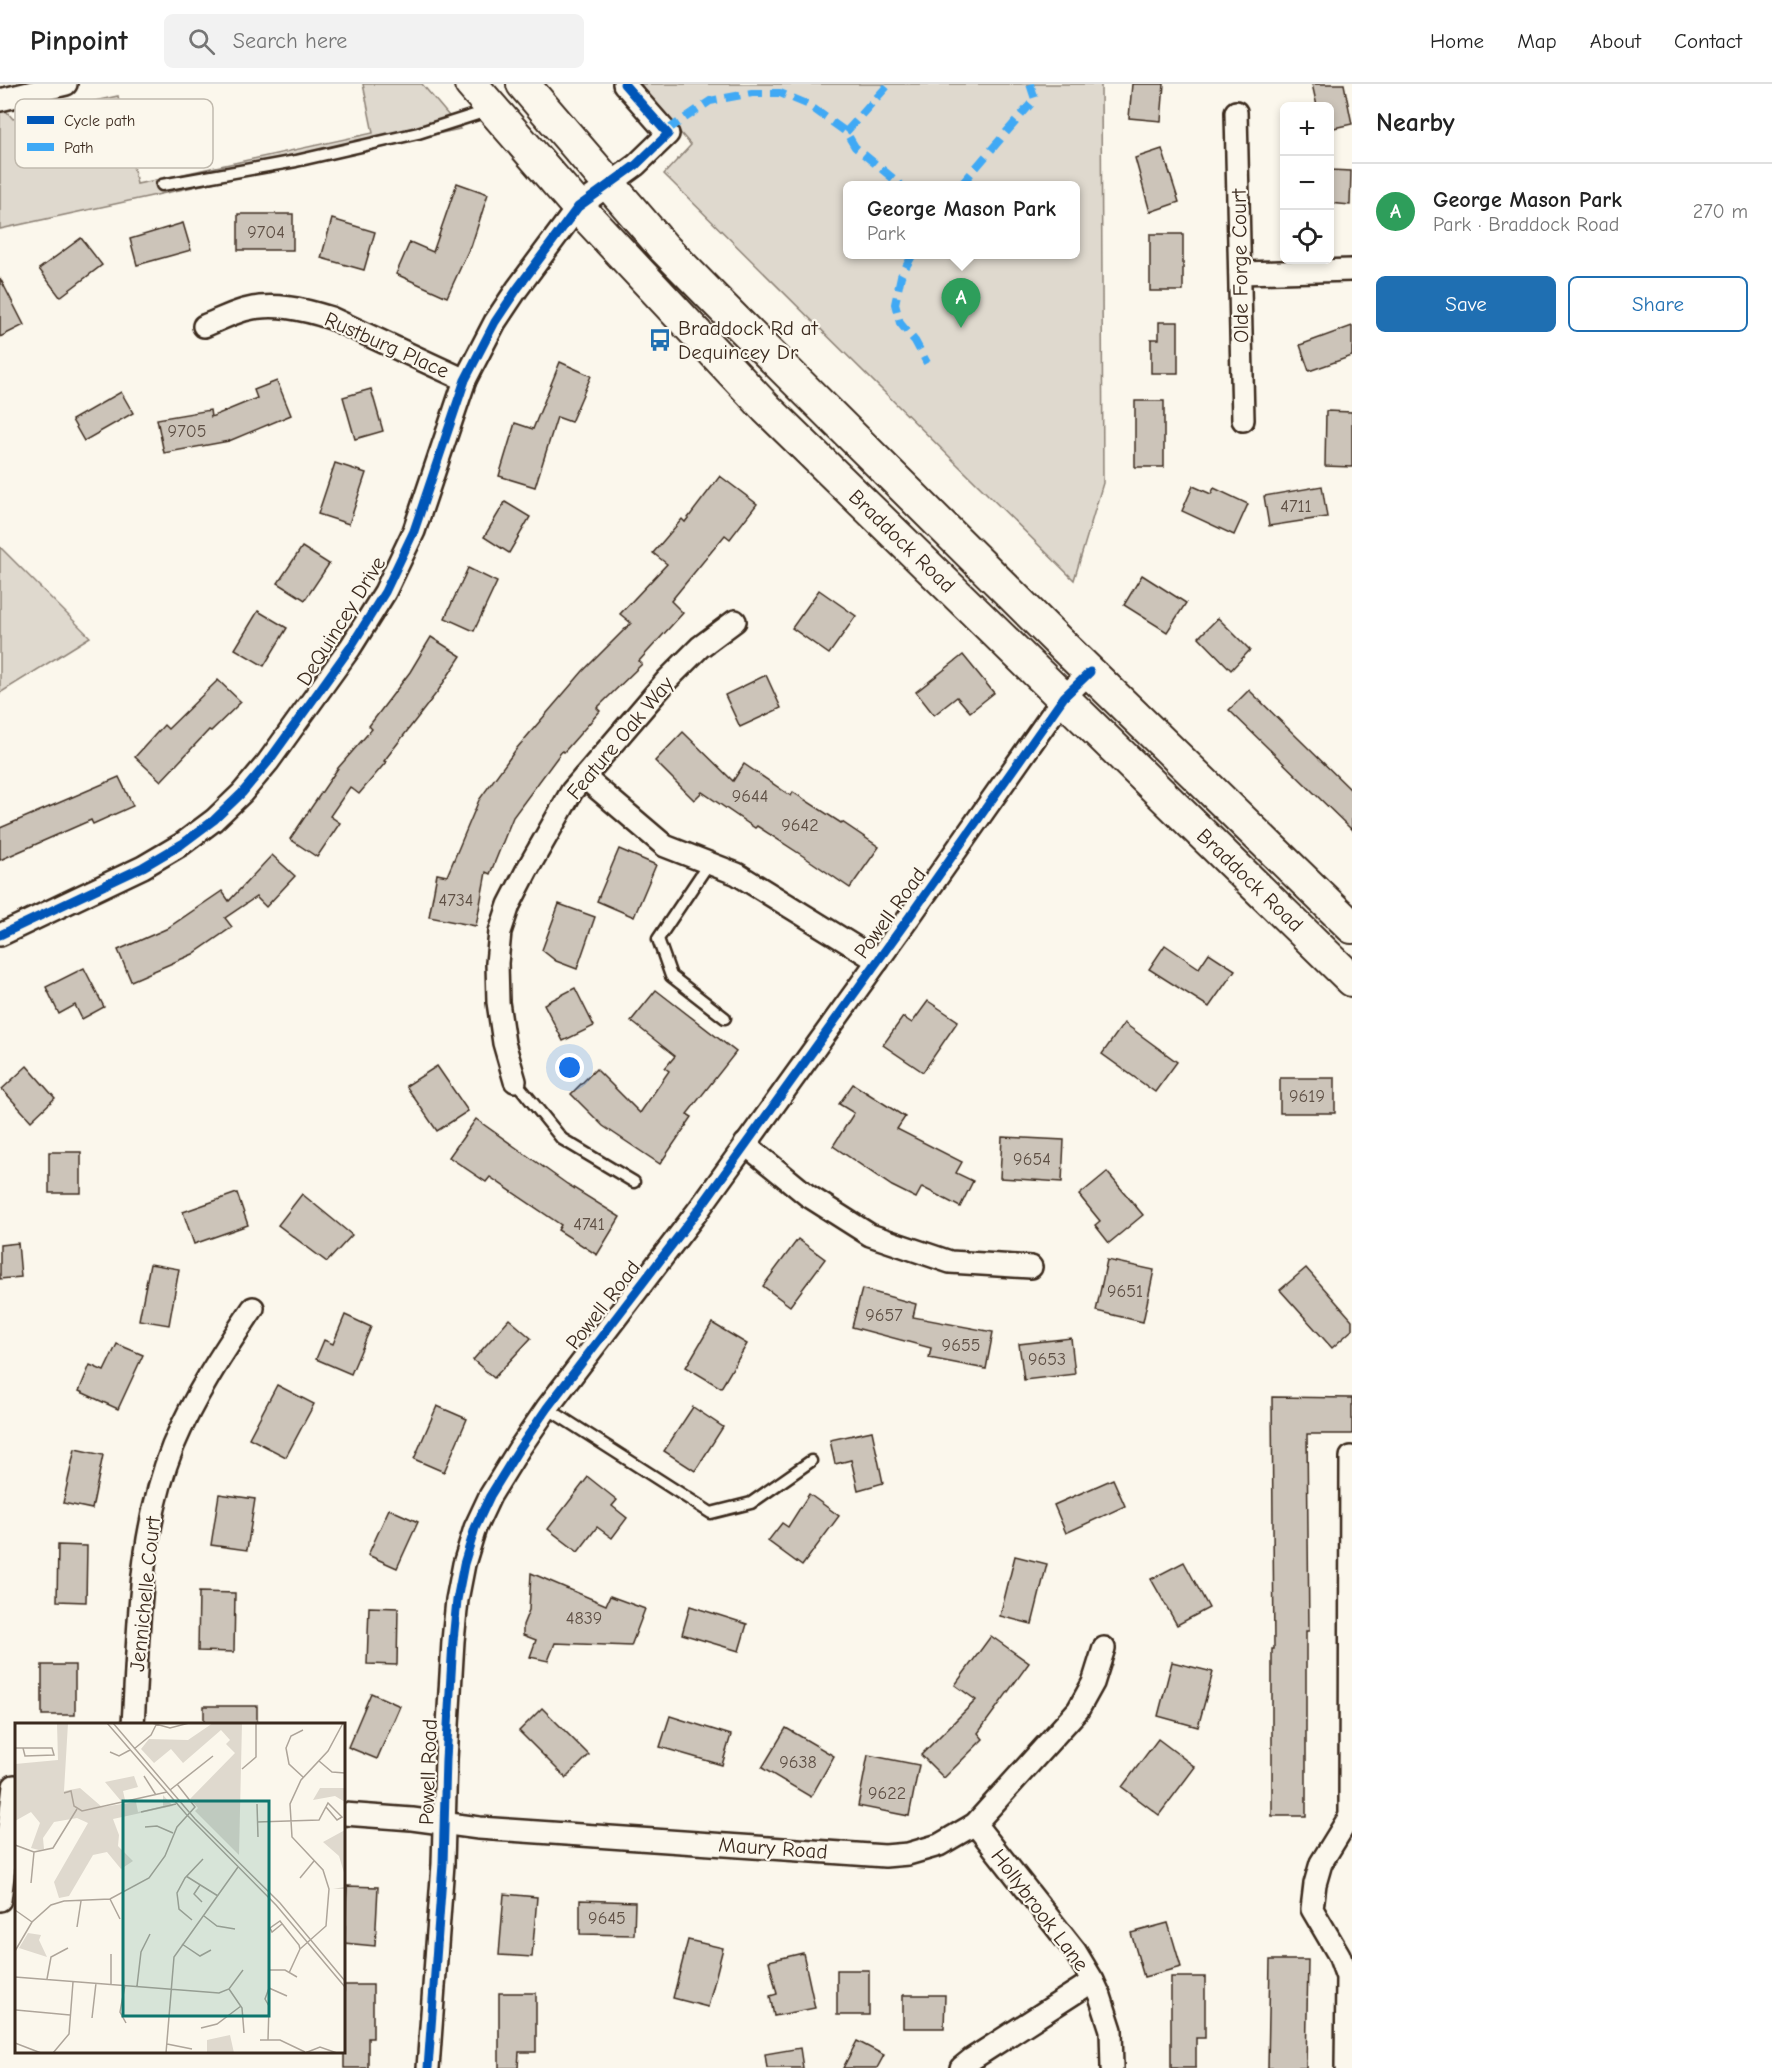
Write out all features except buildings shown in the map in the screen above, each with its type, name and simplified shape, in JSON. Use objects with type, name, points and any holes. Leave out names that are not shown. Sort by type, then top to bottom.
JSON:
[{"type":"main road","name":"Braddock Road","points":[[471,84],[578,207],[766,408],[1352,980]]},
{"type":"main road","name":"Braddock Road","points":[[523,84],[664,248],[1090,672],[1352,927]]},
{"type":"street","points":[[0,100],[66,84]]},
{"type":"street","name":"DeQuincey Drive","points":[[0,935],[143,867],[182,844],[242,793],[268,762],[343,658],[385,592],[414,531],[465,380],[480,348],[517,289],[578,207],[636,165],[668,134],[624,84]]},
{"type":"street","name":"Olde Forge Court","points":[[1236,112],[1243,420]]},
{"type":"street","points":[[1240,273],[1352,270]]},
{"type":"street","name":"Rustburg Place","points":[[204,326],[244,310],[263,307],[277,306],[309,311],[331,318],[465,380]]},
{"type":"street","name":"Feature Oak Way","points":[[515,1081],[504,1043],[498,1002],[497,963],[500,932],[509,905],[572,791],[667,680],[700,646],[735,621]]},
{"type":"street","name":"Powell Road","points":[[428,2068],[457,1600],[464,1564],[475,1528],[490,1496],[547,1408],[624,1309],[746,1144],[1064,697],[1090,672]]},
{"type":"street","points":[[584,777],[665,846],[737,874],[878,961]]},
{"type":"street","points":[[746,1144],[807,1195],[870,1235],[950,1262],[1031,1268]]},
{"type":"street","name":"Jennichelle Court","points":[[132,1723],[146,1555],[161,1480],[189,1410],[214,1366],[253,1308]]},
{"type":"street","points":[[1346,2068],[1347,1977],[1339,1955],[1312,1909],[1315,1884],[1321,1863],[1351,1816],[1351,1457]]},
{"type":"street","name":"Maury Road","points":[[345,1814],[479,1828],[885,1856],[908,1854],[939,1845],[975,1824],[1078,1710],[1094,1683],[1104,1648]]},
{"type":"street","points":[[0,1900],[10,1786]]},
{"type":"street","name":"Hollybrook Lane","points":[[975,1824],[1075,1951],[1093,1982],[1111,2030],[1113,2068]]},
{"type":"street","points":[[961,2068],[1093,1982]]},
{"type":"lane","points":[[162,185],[296,161],[385,141],[493,109]]},
{"type":"lane","points":[[709,863],[658,939],[671,976],[725,1018]]},
{"type":"lane","points":[[515,1081],[562,1139],[634,1182]]},
{"type":"lane","points":[[547,1408],[711,1513],[751,1503],[811,1461]]},
{"type":"shaded area","points":[[363,84],[422,84],[460,129],[0,229],[0,104],[15,119],[15,168],[134,168],[137,184],[373,133]]},
{"type":"shaded area","points":[[638,84],[1101,84],[1103,483],[1074,580],[664,174],[691,145]]},
{"type":"shaded area","points":[[0,547],[90,637],[0,693]]},
{"type":"marked path","points":[[846,132],[889,84]]},
{"type":"marked path","points":[[964,181],[1035,99],[1030,84]]},
{"type":"marked path","points":[[666,131],[710,101],[752,93],[780,93],[807,104],[846,132],[855,147],[896,181]]},
{"type":"marked path","points":[[910,259],[901,276],[895,304],[900,323],[915,341],[927,363]]},
{"type":"cycle path","points":[[0,935],[143,867],[182,844],[214,820],[242,793],[268,762],[350,648],[385,592],[414,531],[465,380],[495,322],[578,207],[636,165],[668,134],[624,84]]},
{"type":"cycle path","points":[[428,2068],[443,1864],[446,1759],[457,1600],[464,1564],[475,1528],[490,1496],[547,1408],[697,1212],[1064,697],[1090,672]]},
{"type":"place","name":"George Mason Park","points":[[961,328]]},
{"type":"place","name":"Braddock Rd at Dequincey Dr","points":[[660,340]]}]
